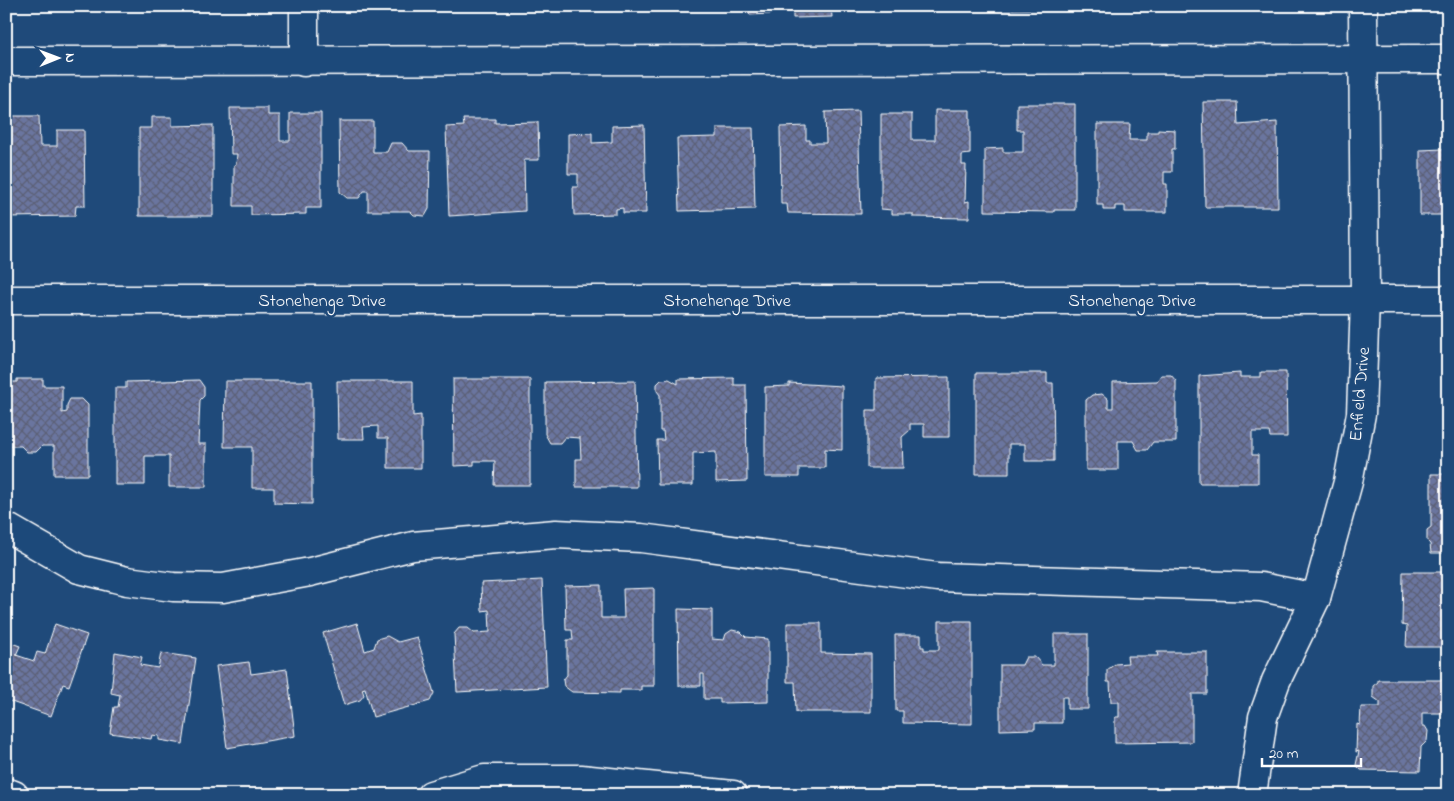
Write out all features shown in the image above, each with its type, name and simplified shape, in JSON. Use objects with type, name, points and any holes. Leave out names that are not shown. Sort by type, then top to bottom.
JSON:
[{"type":"street","points":[[304,6],[304,62]]},
{"type":"street","name":"Enfield Drive","points":[[1252,795],[1263,717],[1276,681],[1316,598],[1348,482],[1361,414],[1365,300],[1362,6]]},
{"type":"street","points":[[6,61],[1448,59]]},
{"type":"street","name":"Stonehenge Drive","points":[[6,300],[1448,300]]},
{"type":"street","points":[[6,527],[79,569],[127,581],[173,587],[224,588],[310,572],[414,546],[556,534],[641,538],[937,577],[1261,587],[1316,598]]},
{"type":"street","points":[[431,795],[484,779],[581,779],[733,795]]},
{"type":"street","points":[[6,792],[14,795]]},
{"type":"building","points":[[741,6],[771,6],[771,14],[750,15]]},
{"type":"building","points":[[793,6],[831,6],[832,17],[793,18]]},
{"type":"building","points":[[898,6],[924,6],[920,11],[898,11]]},
{"type":"building","points":[[1002,6],[1054,6],[1054,9],[1002,10]]},
{"type":"building","points":[[1203,102],[1237,102],[1238,125],[1277,122],[1278,207],[1205,207]]},
{"type":"building","points":[[1017,104],[1075,104],[1075,210],[1054,210],[1054,212],[985,211],[985,149],[1003,148],[1003,152],[1023,152],[1023,130],[1017,130]]},
{"type":"building","points":[[230,108],[268,108],[268,115],[280,115],[280,141],[290,141],[290,113],[321,113],[321,208],[306,208],[306,214],[251,215],[251,206],[234,206],[234,165],[236,164],[237,154],[231,154]]},
{"type":"building","points":[[935,110],[970,110],[970,154],[962,155],[962,165],[966,165],[965,202],[969,201],[969,218],[913,217],[913,214],[892,214],[892,210],[881,209],[881,114],[912,114],[912,140],[935,140]]},
{"type":"building","points":[[858,111],[861,214],[788,213],[787,204],[781,204],[780,127],[806,126],[806,140],[810,140],[810,143],[826,143],[825,112]]},
{"type":"building","points":[[6,116],[39,116],[40,146],[57,146],[57,130],[84,130],[85,206],[76,206],[75,216],[6,217]]},
{"type":"building","points":[[152,117],[172,117],[172,126],[213,125],[213,216],[139,216],[139,128],[152,128]]},
{"type":"building","points":[[463,119],[495,119],[495,123],[538,122],[539,160],[524,160],[525,211],[449,216],[446,127],[464,126]]},
{"type":"building","points":[[339,121],[373,121],[373,152],[387,152],[391,143],[402,143],[409,151],[430,151],[429,209],[425,216],[414,215],[410,211],[368,211],[368,191],[364,191],[359,198],[347,198],[340,192]]},
{"type":"building","points":[[1097,124],[1130,124],[1129,140],[1147,140],[1147,132],[1158,132],[1158,129],[1175,130],[1175,149],[1172,149],[1172,172],[1164,172],[1164,184],[1167,184],[1167,212],[1125,212],[1125,206],[1115,206],[1115,210],[1103,210],[1103,205],[1097,205]]},
{"type":"building","points":[[644,125],[646,213],[623,213],[623,208],[616,209],[616,214],[574,215],[573,187],[578,187],[578,174],[568,174],[568,134],[592,133],[592,143],[612,142],[612,126]]},
{"type":"building","points":[[717,128],[753,128],[755,209],[679,211],[677,138],[717,137]]},
{"type":"building","points":[[1448,143],[1448,215],[1420,215],[1420,150],[1443,149]]},
{"type":"building","points":[[1446,367],[1448,367],[1447,424],[1444,407]]},
{"type":"building","points":[[1261,372],[1286,372],[1287,437],[1270,437],[1269,432],[1252,432],[1252,455],[1258,455],[1258,483],[1199,483],[1199,376],[1240,373],[1240,377],[1261,377]]},
{"type":"building","points":[[976,373],[1047,373],[1047,383],[1053,383],[1054,461],[1025,461],[1025,444],[1009,444],[1009,474],[976,474]]},
{"type":"building","points":[[1161,375],[1171,375],[1176,381],[1176,442],[1153,442],[1147,450],[1138,450],[1133,441],[1118,441],[1118,470],[1086,470],[1086,400],[1092,395],[1102,394],[1108,399],[1108,408],[1113,408],[1113,382],[1157,381]]},
{"type":"building","points":[[949,377],[949,437],[924,437],[924,424],[910,424],[910,430],[902,437],[903,468],[867,468],[867,410],[876,410],[876,378]]},
{"type":"building","points":[[734,378],[734,385],[746,385],[747,481],[716,482],[716,452],[693,453],[693,485],[658,485],[657,440],[664,440],[663,431],[660,431],[660,395],[657,391],[657,384],[661,380],[669,379],[678,384],[678,379]]},
{"type":"building","points":[[17,379],[43,379],[43,386],[62,386],[62,413],[67,412],[67,405],[70,399],[82,399],[88,405],[88,475],[54,475],[54,446],[42,446],[36,452],[27,452],[21,446],[6,446],[6,382],[17,382]]},
{"type":"building","points":[[453,379],[530,379],[530,485],[494,485],[495,461],[474,461],[474,465],[454,466]]},
{"type":"building","points":[[199,380],[204,387],[204,396],[200,400],[198,444],[206,444],[206,487],[169,487],[169,456],[145,456],[145,485],[115,485],[115,388],[126,388],[126,382]]},
{"type":"building","points":[[225,381],[312,381],[312,504],[274,503],[274,488],[252,488],[252,447],[224,447]]},
{"type":"building","points":[[337,381],[413,381],[413,416],[421,415],[421,468],[388,468],[388,438],[378,438],[378,426],[363,427],[364,439],[338,439]]},
{"type":"building","points":[[635,381],[637,487],[576,487],[576,459],[581,459],[580,438],[565,437],[560,443],[550,443],[545,434],[545,382]]},
{"type":"building","points":[[789,383],[842,386],[842,450],[825,449],[825,468],[799,468],[799,477],[765,477],[765,387],[789,386]]},
{"type":"building","points":[[1431,474],[1448,474],[1448,553],[1431,553],[1430,544],[1427,541],[1427,530],[1431,527]]},
{"type":"building","points":[[1403,572],[1448,572],[1448,647],[1406,647],[1407,626],[1402,625]]},
{"type":"building","points":[[542,580],[547,687],[457,692],[454,634],[459,628],[468,628],[474,633],[490,632],[489,610],[482,611],[481,583]]},
{"type":"building","points":[[601,585],[601,618],[624,618],[623,589],[654,588],[654,686],[641,686],[641,690],[620,690],[620,693],[572,692],[564,686],[563,680],[567,675],[567,640],[573,640],[572,630],[566,630],[565,586]]},
{"type":"building","points":[[678,609],[712,610],[712,639],[724,640],[726,634],[732,630],[741,632],[746,637],[768,639],[768,702],[720,703],[720,699],[704,699],[704,674],[701,674],[701,686],[679,686]]},
{"type":"building","points":[[939,621],[972,621],[972,724],[903,723],[903,711],[896,711],[895,635],[921,635],[921,647],[924,647],[924,650],[939,650]]},
{"type":"building","points":[[357,623],[365,651],[374,648],[377,639],[387,636],[398,642],[417,637],[434,693],[430,701],[373,717],[365,688],[362,689],[364,695],[360,700],[344,705],[323,633]]},
{"type":"building","points":[[787,623],[821,623],[821,653],[871,654],[871,712],[796,712],[795,682],[787,682]]},
{"type":"building","points":[[55,624],[87,635],[69,686],[63,684],[51,716],[6,700],[6,641],[20,646],[16,655],[34,661],[37,652],[45,654]]},
{"type":"building","points":[[1054,634],[1088,634],[1088,709],[1067,709],[1067,697],[1062,697],[1062,723],[1035,723],[1035,729],[1000,730],[1000,665],[1022,665],[1026,657],[1035,657],[1042,665],[1054,665]]},
{"type":"building","points":[[115,652],[142,657],[140,665],[158,668],[161,653],[196,658],[183,744],[159,740],[159,736],[152,735],[151,739],[110,733],[114,707],[118,707],[120,695],[111,693]]},
{"type":"building","points":[[1157,652],[1207,652],[1207,694],[1192,694],[1192,742],[1115,743],[1115,717],[1119,717],[1119,702],[1111,702],[1107,670],[1115,664],[1128,663],[1127,656],[1158,656]]},
{"type":"building","points":[[249,662],[251,674],[287,669],[295,736],[227,748],[216,666]]},
{"type":"building","points":[[1378,680],[1448,680],[1448,713],[1422,713],[1422,726],[1425,726],[1428,731],[1427,741],[1421,747],[1420,771],[1361,770],[1356,765],[1359,751],[1356,752],[1357,724],[1360,725],[1361,707],[1380,707],[1380,702],[1373,697],[1373,686]]}]
